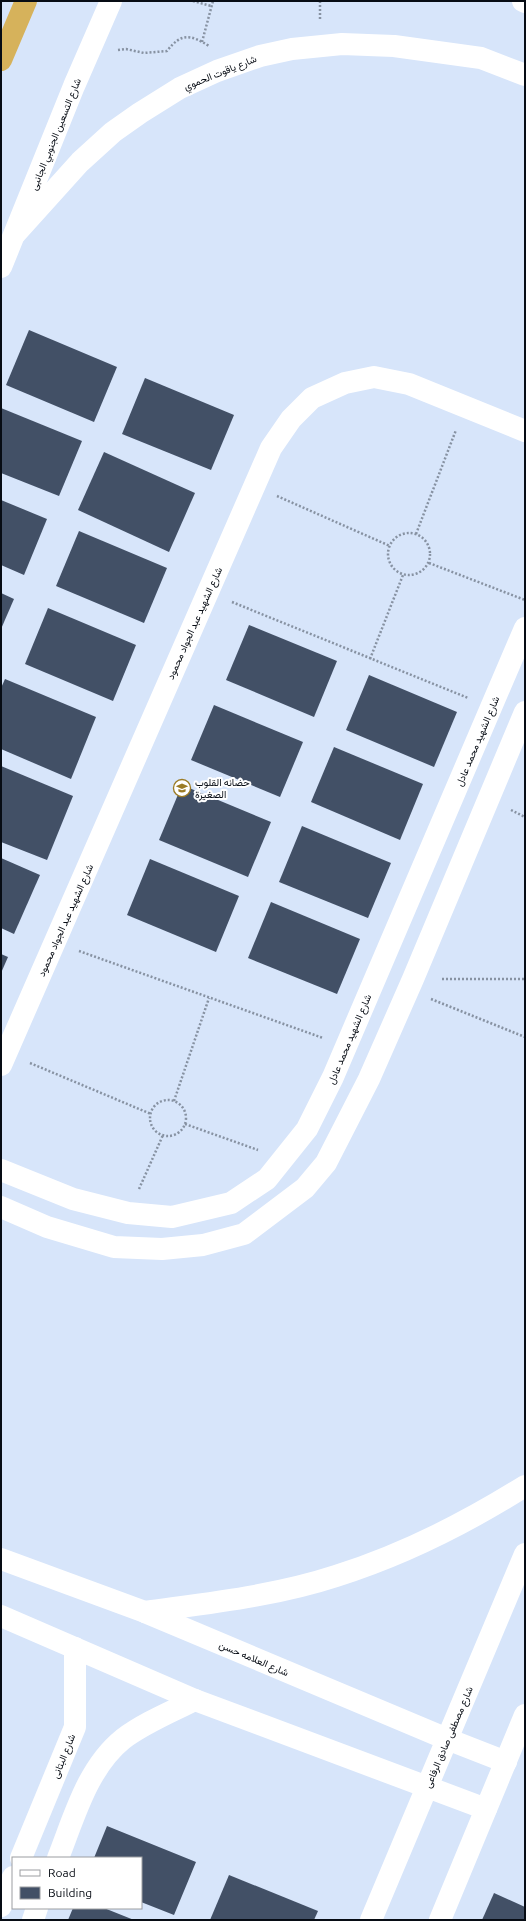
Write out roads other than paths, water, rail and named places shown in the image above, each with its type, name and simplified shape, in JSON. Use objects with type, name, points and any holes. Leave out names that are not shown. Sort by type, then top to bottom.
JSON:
[{"type":"highway","points":[[1,60],[26,1]]},
{"type":"street","name":"شارع التسعين الجنوبي الجانبى","points":[[1,267],[110,1]]},
{"type":"street","name":"شارع ياقوت الحموي","points":[[15,234],[80,162],[113,132],[180,88],[236,64],[292,49],[320,45],[386,45],[481,58],[525,74]]},
{"type":"street","name":"شارع الشهيد عبد الجواد محمود","points":[[4,1059],[271,448],[291,419],[312,398],[345,383],[374,377],[409,384],[525,431]]},
{"type":"street","name":"شارع الشهيد محمد عادل","points":[[1,1170],[73,1199],[128,1213],[172,1217],[231,1203],[267,1179],[307,1128],[319,1106],[346,1047],[525,628]]},
{"type":"street","points":[[1,1207],[47,1227],[114,1247],[162,1249],[203,1245],[244,1234],[305,1188],[326,1163],[369,1079],[411,985],[525,712]]},
{"type":"street","points":[[429,852],[462,864]]},
{"type":"street","points":[[145,1612],[266,1593],[336,1576],[392,1555],[455,1527],[525,1486]]},
{"type":"street","name":"شارع مصطفى صادق الرفاعى","points":[[371,1920],[525,1554]]},
{"type":"street","name":"شارع العلامه حسن","points":[[1,1559],[145,1612],[447,1739],[506,1762]]},
{"type":"street","points":[[1,1616],[195,1700],[486,1809]]},
{"type":"street","name":"شارع البتانى","points":[[21,1857],[75,1727],[75,1648]]},
{"type":"street","points":[[58,1857],[83,1796],[99,1765],[123,1739],[195,1700]]},
{"type":"street","points":[[440,1920],[525,1715]]},
{"type":"street","points":[[2,1903],[12,1879]]},
{"type":"street","points":[[33,1920],[38,1909]]},
{"type":"place","name":"حضانه القلوب الصغيرة","points":[[182,788]]}]
